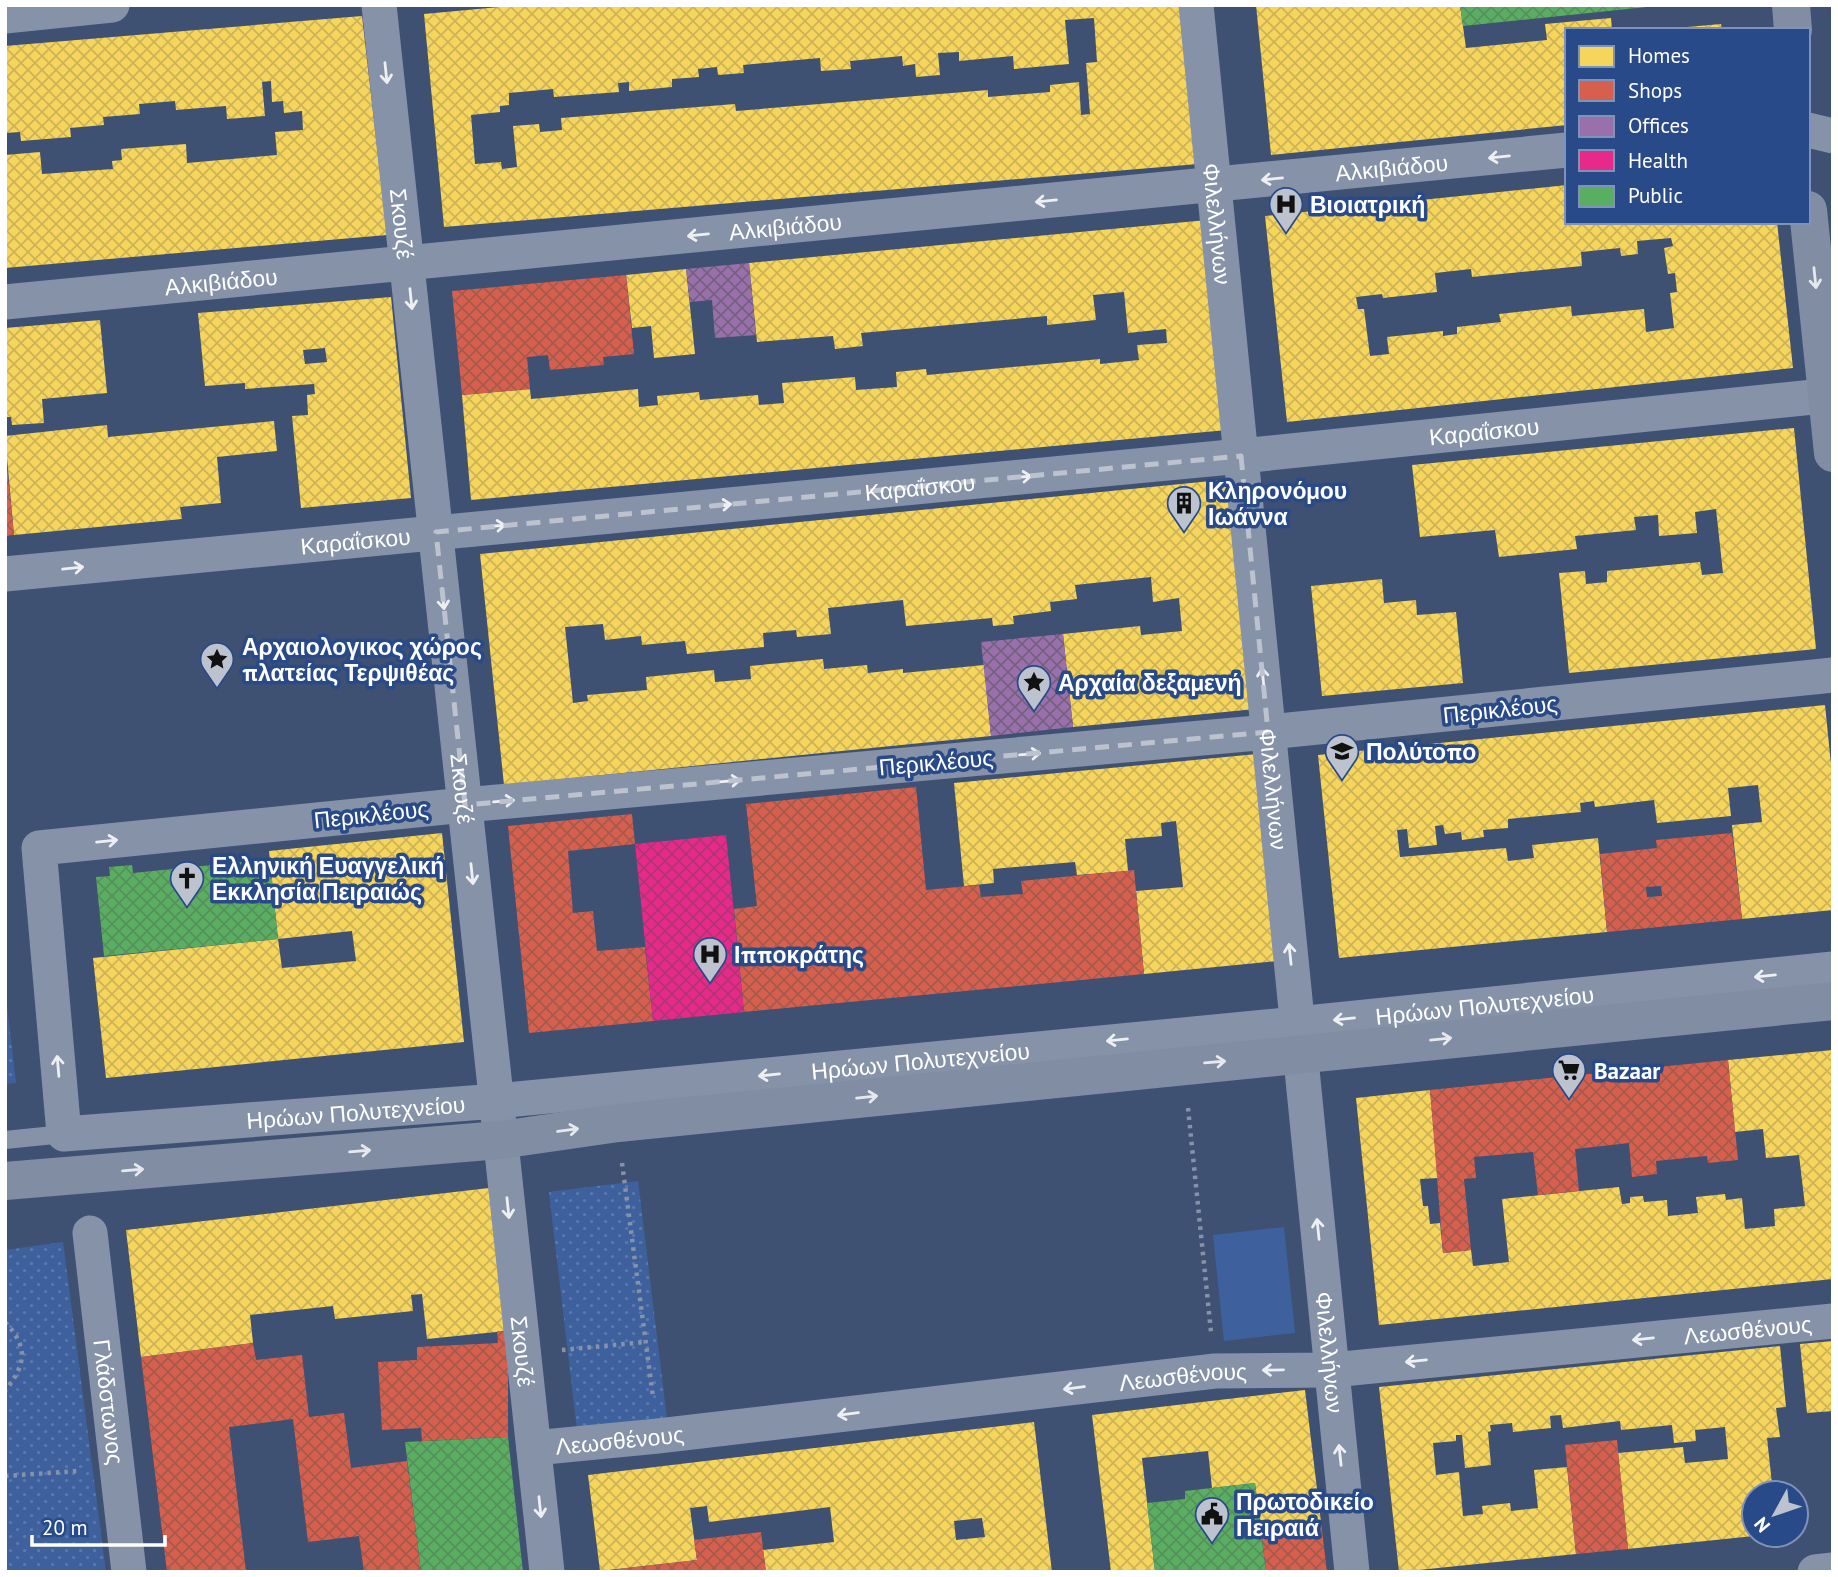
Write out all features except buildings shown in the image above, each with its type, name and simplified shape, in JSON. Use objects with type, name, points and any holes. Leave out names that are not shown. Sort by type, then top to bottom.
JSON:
[{"type":"main road","points":[[1791,5],[1793,28]]},
{"type":"main road","points":[[1810,224],[1830,395],[1833,453]]},
{"type":"main road","name":"Ηρώων Πολυτεχνείου","points":[[5,1181],[500,1140],[618,1123],[1184,1065],[1298,1040],[1397,1043],[1833,1001]]},
{"type":"street","points":[[5,16],[112,5]]},
{"type":"street","name":"Σκουζέ","points":[[379,5],[547,1572]]},
{"type":"street","name":"Φιλελλήνων","points":[[1196,5],[1352,1572]]},
{"type":"street","points":[[1810,130],[1833,136]]},
{"type":"street","name":"Αλκιβιάδου","points":[[5,302],[1565,150]]},
{"type":"street","name":"Καραΐσκου","points":[[5,574],[1241,456],[1830,395]]},
{"type":"street","name":"Περικλέους","points":[[64,1134],[39,848],[465,805],[1268,733],[1833,675]]},
{"type":"street","name":"Ηρώων Πολυτεχνείου","points":[[64,1134],[1298,1040],[1833,969]]},
{"type":"street","name":"Γλάδστωνος","points":[[90,1233],[129,1572]]},
{"type":"street","name":"Λεωσθένους","points":[[534,1448],[659,1436],[1215,1371],[1332,1370],[1833,1321]]},
{"type":"street","points":[[1815,1572],[1833,1570]]},
{"type":"lane","name":"Ηρώων Πολυτεχνείου","points":[[5,1140],[64,1134]]},
{"type":"path","points":[[1184,1065],[1215,1371]]},
{"type":"path","points":[[618,1123],[659,1436]]},
{"type":"path","points":[[5,1322],[19,1339],[23,1354],[22,1366],[5,1391]]},
{"type":"path","points":[[523,1348],[568,1350],[645,1342]]},
{"type":"path","points":[[5,1476],[118,1467]]},
{"type":"highlighted area","points":[[1241,456],[1268,732],[465,805],[436,532]]},
{"type":"shaded area","points":[[5,989],[16,1083],[5,1084]]},
{"type":"shaded area","points":[[638,1181],[667,1419],[577,1430],[549,1192]]},
{"type":"shaded area","points":[[1284,1227],[1295,1333],[1224,1341],[1213,1235]]},
{"type":"shaded area","points":[[63,1242],[106,1572],[5,1572],[5,1250]]},
{"type":"place","name":"Βιοιατρική","points":[[1286,234]]},
{"type":"place","name":"Κληρονόμου Ιωάννα","points":[[1184,533]]},
{"type":"place","name":"Αρχαιολογικος χώρος πλατείας Τερψιθέας","points":[[217,689]]},
{"type":"place","name":"Αρχαία δεξαμενή","points":[[1034,712]]},
{"type":"place","name":"Πολύτοπο","points":[[1342,781]]},
{"type":"place","name":"Ελληνική Ευαγγελική Εκκλησία Πειραιώς","points":[[187,908]]},
{"type":"place","name":"Ιπποκράτης","points":[[710,984]]},
{"type":"place","name":"Bazaar","points":[[1569,1100]]},
{"type":"place","name":"Πρωτοδικείο Πειραιά","points":[[1212,1544]]}]
